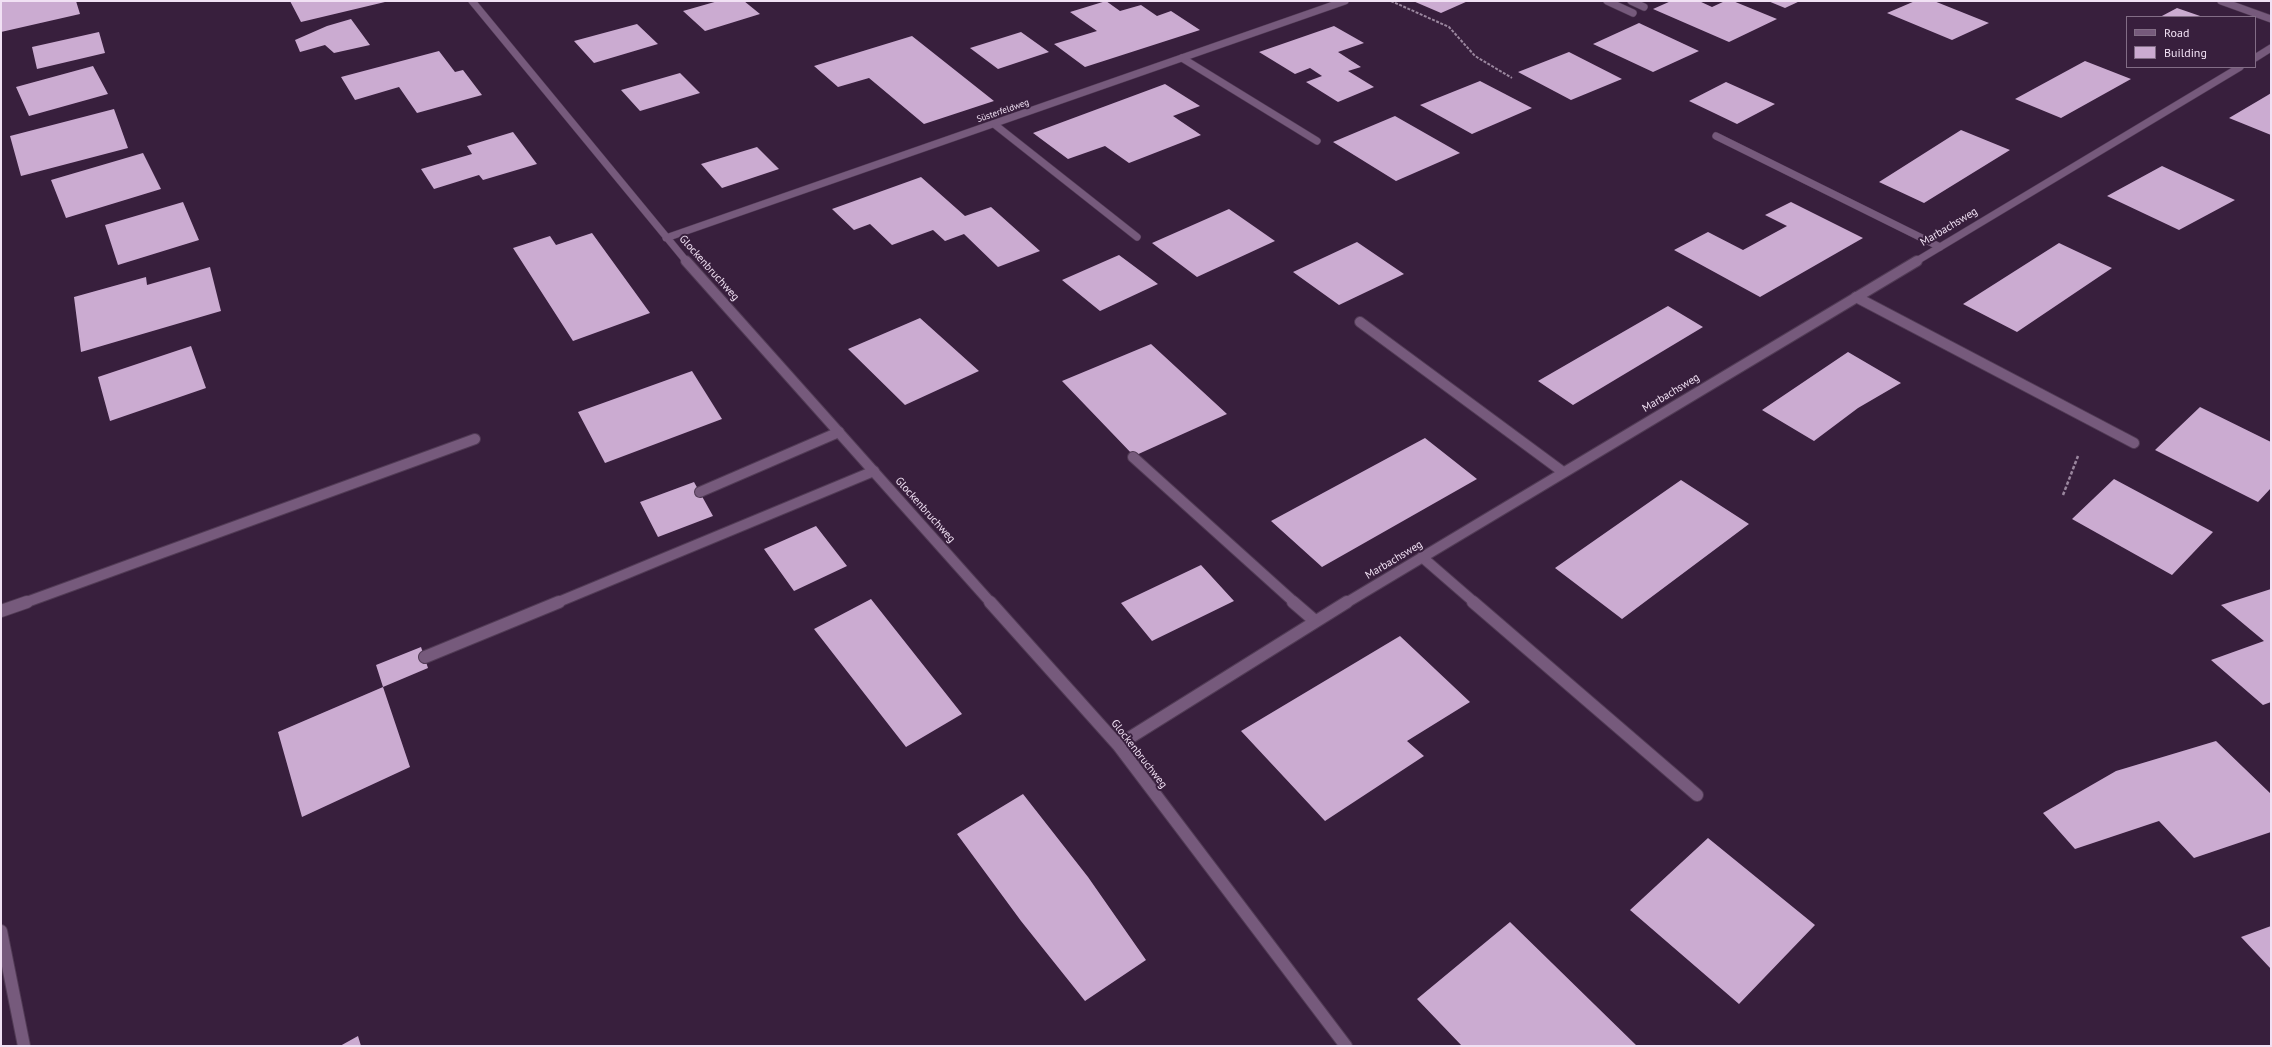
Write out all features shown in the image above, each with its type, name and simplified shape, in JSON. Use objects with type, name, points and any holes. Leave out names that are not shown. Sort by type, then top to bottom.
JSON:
[{"type":"street","name":"Glockenbruchweg","points":[[472,1],[666,238],[1118,745],[1346,1046]]},
{"type":"street","name":"Süsterfeldweg","points":[[666,238],[1346,1]]},
{"type":"street","points":[[1607,1],[1633,13]]},
{"type":"street","points":[[1631,1],[1644,7]]},
{"type":"street","points":[[2221,1],[2271,19]]},
{"type":"street","points":[[2256,57],[2271,48]]},
{"type":"street","points":[[1182,58],[1317,141]]},
{"type":"street","name":"Marbachsweg","points":[[1118,745],[1315,621],[2238,68]]},
{"type":"street","points":[[994,124],[1137,237]]},
{"type":"street","points":[[1716,136],[1940,247]]},
{"type":"street","points":[[1856,297],[2134,443]]},
{"type":"street","points":[[1360,322],[1563,472]]},
{"type":"street","points":[[700,492],[839,432]]},
{"type":"street","points":[[1,611],[475,439]]},
{"type":"street","points":[[1133,457],[1315,621]]},
{"type":"street","points":[[424,657],[874,471]]},
{"type":"street","points":[[1422,557],[1697,795]]},
{"type":"street","points":[[1,931],[24,1046]]},
{"type":"path","points":[[1392,1],[1449,27],[1475,56],[1512,78]]},
{"type":"building","points":[[1,1],[76,1],[80,14],[1,32]]},
{"type":"building","points":[[290,1],[385,1],[385,2],[301,22]]},
{"type":"building","points":[[718,1],[744,1],[760,14],[705,31],[683,11]]},
{"type":"building","points":[[1106,1],[1120,11],[1141,5],[1157,16],[1171,11],[1200,30],[1085,67],[1054,44],[1097,31],[1070,12]]},
{"type":"building","points":[[1413,1],[1468,1],[1441,13]]},
{"type":"building","points":[[1671,1],[1699,1],[1712,7],[1725,1],[1733,1],[1777,19],[1729,42],[1653,9]]},
{"type":"building","points":[[1768,1],[1800,1],[1785,8]]},
{"type":"building","points":[[1915,1],[1934,1],[1989,23],[1952,40],[1887,13]]},
{"type":"building","points":[[2177,8],[2200,16],[2162,16]]},
{"type":"building","points":[[351,19],[370,45],[334,53],[325,45],[300,52],[295,40],[327,26]]},
{"type":"building","points":[[1639,23],[1699,51],[1653,72],[1593,44]]},
{"type":"building","points":[[637,24],[658,44],[594,63],[574,41]]},
{"type":"building","points":[[1334,26],[1364,43],[1338,52],[1361,67],[1348,71],[1374,87],[1338,102],[1306,82],[1322,76],[1310,68],[1295,74],[1259,52]]},
{"type":"building","points":[[99,32],[105,53],[37,69],[32,47]]},
{"type":"building","points":[[1021,32],[1049,52],[998,69],[970,48]]},
{"type":"building","points":[[912,36],[994,101],[924,124],[869,78],[838,87],[814,66]]},
{"type":"building","points":[[439,51],[455,72],[463,70],[482,95],[417,113],[399,87],[355,100],[341,77]]},
{"type":"building","points":[[1569,52],[1622,79],[1571,100],[1518,72]]},
{"type":"building","points":[[2085,61],[2131,79],[2061,118],[2015,99]]},
{"type":"building","points":[[93,66],[108,94],[29,116],[16,87]]},
{"type":"building","points":[[680,73],[700,93],[640,111],[621,90]]},
{"type":"building","points":[[1480,81],[1532,108],[1472,134],[1420,105]]},
{"type":"building","points":[[1726,82],[1775,104],[1737,124],[1689,101]]},
{"type":"building","points":[[1165,84],[1200,106],[1173,116],[1201,135],[1129,163],[1105,146],[1068,159],[1033,133]]},
{"type":"building","points":[[2271,93],[2271,135],[2229,118],[2268,95]]},
{"type":"building","points":[[114,109],[128,148],[21,176],[10,136]]},
{"type":"building","points":[[1395,116],[1460,153],[1396,181],[1333,142]]},
{"type":"building","points":[[1961,130],[2010,150],[1924,203],[1879,182]]},
{"type":"building","points":[[513,132],[537,164],[483,180],[479,175],[434,189],[421,169],[472,154],[467,146]]},
{"type":"building","points":[[757,147],[779,169],[722,188],[701,164]]},
{"type":"building","points":[[143,153],[161,189],[66,218],[51,180]]},
{"type":"building","points":[[2162,166],[2235,200],[2179,230],[2107,196]]},
{"type":"building","points":[[921,177],[965,216],[991,207],[1040,251],[998,267],[964,234],[945,241],[933,230],[892,245],[870,224],[854,230],[832,209]]},
{"type":"building","points":[[183,202],[199,240],[118,265],[105,225]]},
{"type":"building","points":[[1791,202],[1863,238],[1760,297],[1674,250],[1708,232],[1743,250],[1787,226],[1765,215]]},
{"type":"building","points":[[1229,209],[1275,241],[1197,277],[1152,243]]},
{"type":"building","points":[[592,233],[650,313],[573,341],[513,248],[550,236],[556,245]]},
{"type":"building","points":[[1357,242],[1404,274],[1339,305],[1293,272]]},
{"type":"building","points":[[2059,243],[2112,268],[2017,332],[1963,304]]},
{"type":"building","points":[[1119,255],[1158,284],[1100,311],[1062,280]]},
{"type":"building","points":[[210,267],[221,311],[81,352],[74,297],[146,277],[147,285]]},
{"type":"building","points":[[1668,306],[1703,327],[1573,405],[1538,381]]},
{"type":"building","points":[[920,318],[979,371],[905,405],[848,349]]},
{"type":"building","points":[[1151,344],[1227,414],[1134,456],[1062,381]]},
{"type":"building","points":[[191,346],[206,388],[110,421],[98,377]]},
{"type":"building","points":[[1848,352],[1901,383],[1858,408],[1814,441],[1762,410]]},
{"type":"building","points":[[692,371],[722,419],[605,463],[578,412]]},
{"type":"building","points":[[2200,407],[2271,442],[2271,488],[2258,502],[2155,450]]},
{"type":"building","points":[[1425,438],[1477,479],[1322,567],[1271,521]]},
{"type":"building","points":[[2114,479],[2213,532],[2172,575],[2072,519]]},
{"type":"building","points":[[1681,480],[1749,524],[1622,619],[1555,568]]},
{"type":"building","points":[[694,482],[713,516],[658,537],[640,502]]},
{"type":"building","points":[[816,526],[847,566],[794,591],[764,549]]},
{"type":"building","points":[[1201,565],[1234,601],[1152,641],[1121,603]]},
{"type":"building","points":[[2271,589],[2271,702],[2263,705],[2211,660],[2264,641],[2221,605]]},
{"type":"building","points":[[871,599],[962,714],[906,747],[814,629]]},
{"type":"building","points":[[1400,636],[1470,702],[1407,741],[1424,756],[1325,821],[1241,731]]},
{"type":"building","points":[[421,647],[428,668],[383,687],[376,665]]},
{"type":"building","points":[[383,687],[410,767],[302,817],[278,732]]},
{"type":"building","points":[[2216,741],[2271,794],[2271,832],[2194,858],[2159,821],[2075,849],[2043,813],[2116,771]]},
{"type":"building","points":[[1023,794],[1088,877],[1146,960],[1085,1001],[1021,921],[957,834]]},
{"type":"building","points":[[1708,838],[1815,925],[1739,1004],[1630,910]]},
{"type":"building","points":[[1510,922],[1637,1046],[1462,1046],[1417,999]]},
{"type":"building","points":[[2271,926],[2271,969],[2241,937]]},
{"type":"building","points":[[358,1036],[361,1046],[340,1046]]}]
